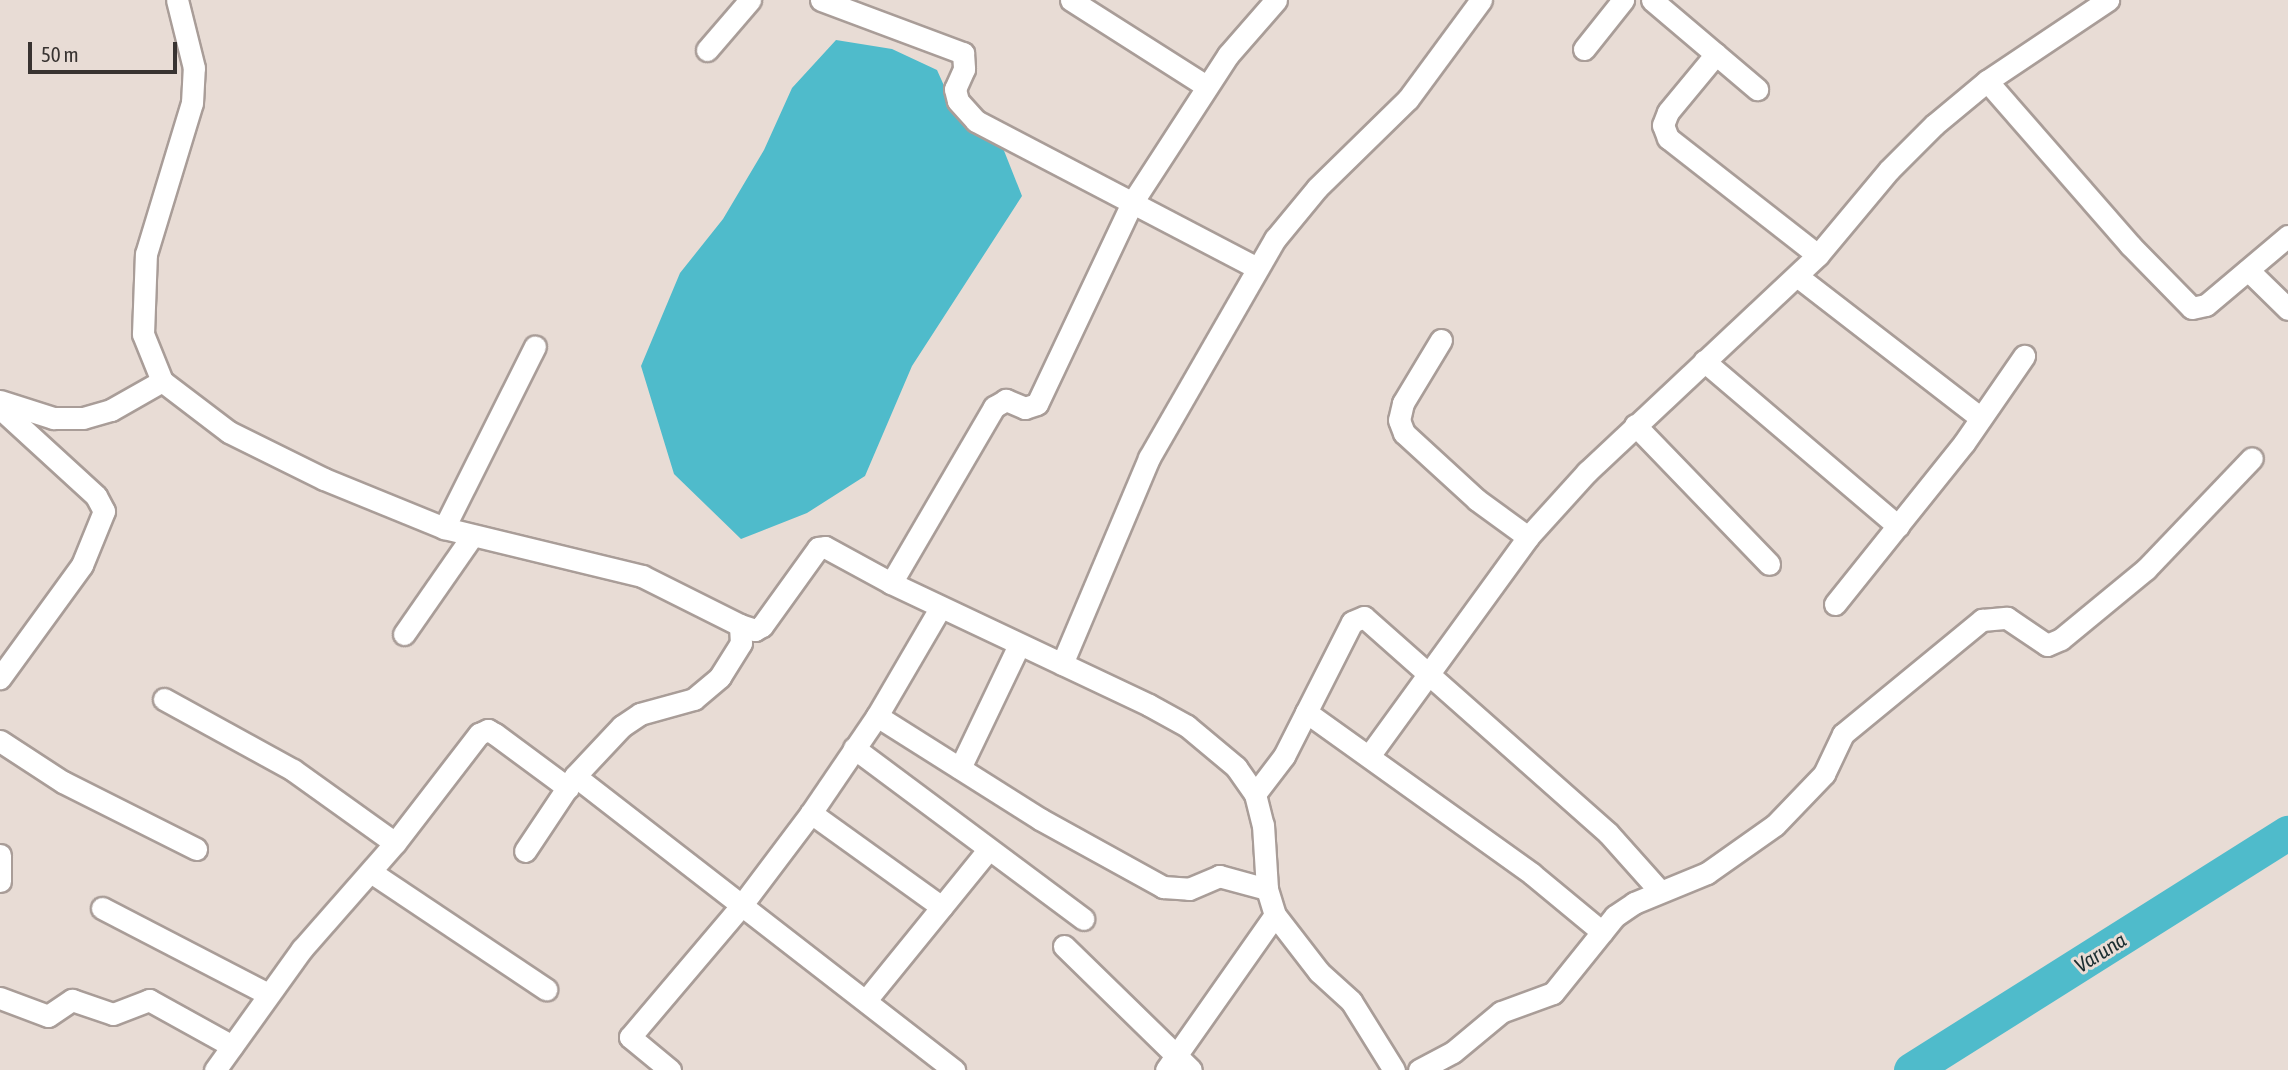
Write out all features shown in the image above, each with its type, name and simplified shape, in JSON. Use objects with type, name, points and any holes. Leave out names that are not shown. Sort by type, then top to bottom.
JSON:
[{"type":"street","points":[[177,0],[194,68],[192,103],[146,254],[143,334],[162,382],[229,432],[324,479],[472,537],[642,576],[755,630],[762,626],[818,548],[825,547],[940,608],[1187,726],[1236,766],[1255,794],[1263,825],[1267,889],[1275,915],[1319,972],[1351,1001],[1394,1070]]},
{"type":"street","points":[[707,50],[750,0]]},
{"type":"street","points":[[821,0],[963,53],[964,69],[955,89],[958,101],[976,121],[1257,268]]},
{"type":"street","points":[[1071,0],[1206,86]]},
{"type":"street","points":[[891,583],[994,407],[1006,400],[1025,408],[1037,404],[1132,203],[1206,86],[1276,0]]},
{"type":"street","points":[[1062,664],[1149,457],[1257,268],[1317,188],[1408,99],[1481,0]]},
{"type":"street","points":[[1584,49],[1623,0]]},
{"type":"street","points":[[1651,0],[1757,89]]},
{"type":"street","points":[[1369,756],[1528,537],[1635,425],[1818,255],[1889,170],[1987,81],[2108,0]]},
{"type":"street","points":[[1716,54],[1668,111],[1663,125],[1668,138],[1818,255]]},
{"type":"street","points":[[1987,81],[2184,303],[2199,309],[2206,305],[2288,236]]},
{"type":"street","points":[[2248,270],[2288,309]]},
{"type":"street","points":[[1797,275],[1981,418]]},
{"type":"street","points":[[1441,340],[1403,403],[1399,420],[1404,433],[1477,500],[1528,537]]},
{"type":"street","points":[[444,528],[535,346]]},
{"type":"street","points":[[1835,604],[1981,418],[2024,356]]},
{"type":"street","points":[[1704,361],[1898,526]]},
{"type":"street","points":[[0,408],[53,418],[83,418],[111,410],[162,382]]},
{"type":"street","points":[[0,408],[96,496],[104,511],[82,565],[0,678]]},
{"type":"street","points":[[1635,425],[1769,564]]},
{"type":"street","points":[[1419,1070],[1453,1052],[1501,1012],[1553,993],[1624,909],[1659,890],[1707,873],[1775,825],[1824,774],[1843,734],[1982,620],[2007,618],[2046,645],[2062,639],[2146,569],[2252,458]]},
{"type":"street","points":[[404,634],[472,537]]},
{"type":"street","points":[[670,1070],[630,1037],[741,906],[811,813],[877,716],[940,608]]},
{"type":"street","points":[[1255,794],[1284,756],[1358,617],[1374,623],[1608,833],[1659,890]]},
{"type":"street","points":[[525,851],[572,782],[622,726],[640,714],[673,707],[708,690],[741,643],[740,625]]},
{"type":"street","points":[[960,768],[1019,645]]},
{"type":"street","points":[[164,699],[293,770],[395,842]]},
{"type":"street","points":[[1306,712],[1554,891],[1602,932]]},
{"type":"street","points":[[877,716],[1163,887],[1189,889],[1219,876],[1267,889]]},
{"type":"street","points":[[215,1070],[268,994],[371,872],[479,734],[488,730],[572,782],[867,999],[954,1070]]},
{"type":"street","points":[[0,741],[63,782],[196,849]]},
{"type":"street","points":[[854,748],[1083,919]]},
{"type":"street","points":[[811,813],[942,907]]},
{"type":"street","points":[[867,999],[989,849]]},
{"type":"street","points":[[0,855],[0,881]]},
{"type":"street","points":[[371,872],[547,989]]},
{"type":"street","points":[[102,908],[268,994]]},
{"type":"street","points":[[1064,946],[1178,1065],[1275,915]]},
{"type":"street","points":[[0,998],[48,1016],[72,1000],[113,1014],[149,1000],[232,1046]]},
{"type":"water","points":[[836,40],[892,49],[937,70],[954,108],[999,138],[1022,196],[912,366],[865,476],[807,513],[741,539],[674,474],[641,366],[680,273],[723,219],[764,150],[792,88]]},
{"type":"waterway","name":"Varuna","points":[[1911,1070],[2288,833]]}]
